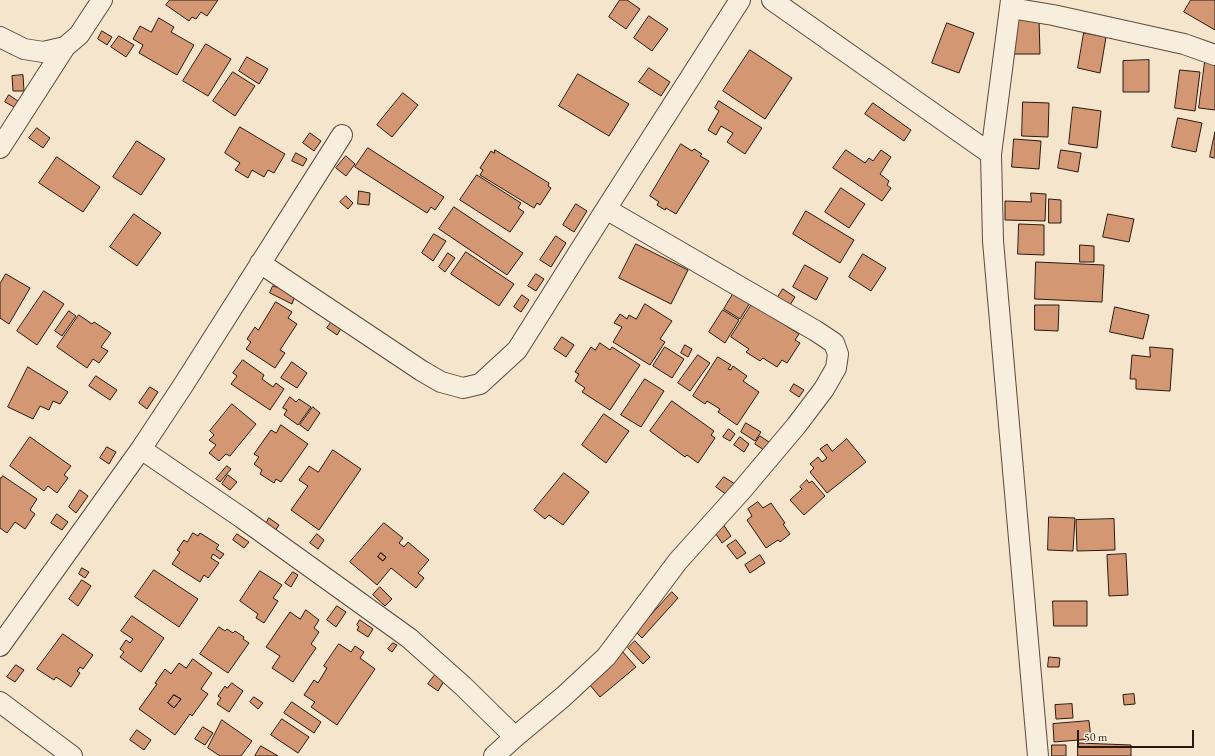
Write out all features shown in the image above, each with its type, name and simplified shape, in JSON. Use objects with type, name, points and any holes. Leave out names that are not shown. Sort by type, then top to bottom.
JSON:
[{"type":"street","points":[[0,148],[65,47],[79,35],[102,0]]},
{"type":"street","points":[[260,263],[422,371],[441,382],[463,388],[480,384],[517,350],[740,0]]},
{"type":"street","points":[[772,0],[991,154]]},
{"type":"street","points":[[1038,756],[993,241],[991,154],[1011,4],[1053,15],[1184,44],[1215,55]]},
{"type":"street","points":[[0,37],[24,49],[43,52],[65,47]]},
{"type":"street","points":[[0,646],[141,448],[184,384],[342,135]]},
{"type":"street","points":[[494,756],[563,697],[606,657],[678,561],[742,490],[796,426],[824,389],[836,368],[838,354],[834,343],[816,331],[606,209]]},
{"type":"street","points":[[141,448],[242,518],[409,638],[463,686],[515,737]]},
{"type":"street","points":[[0,702],[72,756]]},
{"type":"building","points":[[170,0],[218,0],[207,16],[201,12],[196,19],[192,17],[189,21],[166,5]]},
{"type":"building","points":[[620,0],[627,0],[640,9],[626,29],[609,17]]},
{"type":"building","points":[[1191,0],[1215,0],[1215,30],[1184,12]]},
{"type":"building","points":[[649,16],[668,29],[652,51],[634,38]]},
{"type":"building","points":[[159,18],[174,27],[171,32],[194,45],[177,75],[139,53],[143,45],[133,39],[140,26],[151,32]]},
{"type":"building","points":[[1039,19],[1040,54],[1012,54],[1011,20]]},
{"type":"building","points":[[947,23],[974,33],[959,73],[932,63]]},
{"type":"building","points":[[102,31],[112,37],[107,45],[98,39]]},
{"type":"building","points":[[1084,33],[1106,37],[1100,73],[1078,68]]},
{"type":"building","points":[[119,36],[134,45],[126,57],[111,47]]},
{"type":"building","points":[[206,44],[231,59],[208,96],[183,81]]},
{"type":"building","points":[[750,50],[792,78],[765,119],[723,91]]},
{"type":"building","points":[[247,57],[268,69],[259,84],[239,71]]},
{"type":"building","points":[[1149,60],[1149,92],[1123,92],[1123,61]]},
{"type":"building","points":[[1205,62],[1215,63],[1215,110],[1199,108]]},
{"type":"building","points":[[649,68],[670,82],[661,96],[639,82]]},
{"type":"building","points":[[1180,70],[1200,72],[1195,111],[1175,108]]},
{"type":"building","points":[[233,72],[255,86],[235,116],[213,101]]},
{"type":"building","points":[[578,74],[629,104],[609,136],[559,106]]},
{"type":"building","points":[[23,75],[24,91],[13,91],[12,76]]},
{"type":"building","points":[[403,93],[418,105],[392,137],[377,125]]},
{"type":"building","points":[[9,95],[18,101],[14,107],[5,102]]},
{"type":"building","points":[[719,101],[762,128],[745,154],[727,142],[733,133],[721,126],[716,135],[708,130],[719,111],[715,108]]},
{"type":"building","points":[[1023,102],[1049,103],[1048,137],[1022,136]]},
{"type":"building","points":[[873,103],[911,130],[904,141],[865,114]]},
{"type":"building","points":[[1073,107],[1101,111],[1097,148],[1069,144]]},
{"type":"building","points":[[1178,118],[1202,123],[1196,152],[1172,147]]},
{"type":"building","points":[[240,127],[285,154],[274,173],[268,170],[264,177],[252,170],[248,178],[235,170],[240,163],[225,153]]},
{"type":"building","points":[[37,128],[50,138],[43,148],[29,138]]},
{"type":"building","points":[[1215,132],[1215,158],[1210,157]]},
{"type":"building","points":[[310,133],[321,141],[314,151],[303,143]]},
{"type":"building","points":[[1014,139],[1041,141],[1039,169],[1012,167]]},
{"type":"building","points":[[137,141],[165,159],[141,195],[113,177]]},
{"type":"building","points":[[681,144],[692,151],[694,149],[702,154],[700,156],[709,161],[676,214],[657,205],[659,202],[650,196]]},
{"type":"building","points":[[368,148],[444,197],[435,210],[431,207],[427,213],[355,167]]},
{"type":"building","points":[[495,150],[549,183],[548,186],[551,188],[540,205],[537,203],[534,208],[480,175],[483,170],[480,168],[491,151],[494,153]]},
{"type":"building","points":[[846,150],[865,163],[869,158],[873,161],[881,150],[891,157],[880,174],[889,181],[887,185],[891,188],[882,201],[833,168]]},
{"type":"building","points":[[1061,150],[1081,153],[1078,172],[1058,168]]},
{"type":"building","points":[[296,153],[307,159],[303,166],[292,161]]},
{"type":"building","points":[[346,156],[355,164],[346,176],[336,168]]},
{"type":"building","points":[[57,157],[100,187],[83,212],[39,183]]},
{"type":"building","points":[[477,175],[521,203],[518,208],[524,212],[510,232],[460,200]]},
{"type":"building","points":[[841,188],[865,204],[849,228],[825,212]]},
{"type":"building","points":[[359,191],[370,193],[369,205],[358,204]]},
{"type":"building","points":[[1031,193],[1046,194],[1045,221],[1005,220],[1005,201],[1031,202]]},
{"type":"building","points":[[346,196],[353,203],[348,209],[340,202]]},
{"type":"building","points":[[1049,199],[1061,200],[1061,223],[1049,223]]},
{"type":"building","points":[[576,204],[587,211],[574,232],[563,225]]},
{"type":"building","points":[[454,207],[523,253],[507,275],[439,229]]},
{"type":"building","points":[[806,211],[854,240],[840,263],[793,234]]},
{"type":"building","points":[[134,214],[161,233],[137,266],[110,247]]},
{"type":"building","points":[[1108,214],[1134,219],[1129,242],[1103,237]]},
{"type":"building","points":[[1019,224],[1044,225],[1044,255],[1018,254]]},
{"type":"building","points":[[434,234],[446,241],[433,261],[422,253]]},
{"type":"building","points":[[556,236],[566,243],[551,267],[540,260]]},
{"type":"building","points":[[636,244],[688,270],[671,304],[619,278]]},
{"type":"building","points":[[1080,245],[1094,246],[1094,262],[1080,262]]},
{"type":"building","points":[[466,252],[514,284],[499,306],[451,274]]},
{"type":"building","points":[[448,253],[455,258],[445,272],[439,267]]},
{"type":"building","points":[[863,254],[886,268],[871,291],[849,277]]},
{"type":"building","points":[[1036,262],[1104,265],[1102,302],[1035,299]]},
{"type":"building","points":[[805,265],[828,278],[816,300],[793,287]]},
{"type":"building","points":[[6,274],[30,288],[9,324],[0,318],[0,284]]},
{"type":"building","points":[[536,274],[544,279],[536,291],[528,286]]},
{"type":"building","points":[[273,286],[296,293],[292,304],[270,293]]},
{"type":"building","points":[[783,289],[795,297],[788,308],[776,300]]},
{"type":"building","points":[[44,291],[64,304],[37,345],[17,331]]},
{"type":"building","points":[[735,291],[751,301],[740,319],[724,309]]},
{"type":"building","points":[[522,295],[529,300],[521,312],[514,307]]},
{"type":"building","points":[[276,302],[292,312],[288,318],[297,324],[280,350],[285,353],[275,368],[246,349],[251,342],[247,339],[255,327],[258,330]]},
{"type":"building","points":[[645,304],[672,321],[660,339],[665,342],[650,365],[613,342],[622,327],[614,323],[620,314],[627,319],[629,315],[636,319]]},
{"type":"building","points":[[752,304],[799,334],[795,340],[800,343],[787,363],[782,360],[777,367],[763,358],[760,361],[746,352],[749,349],[731,337]]},
{"type":"building","points":[[1035,305],[1059,305],[1058,331],[1035,330]]},
{"type":"building","points":[[1115,307],[1149,315],[1143,339],[1110,332]]},
{"type":"building","points":[[723,310],[739,320],[725,343],[709,332]]},
{"type":"building","points":[[69,311],[76,316],[62,336],[55,331]]},
{"type":"building","points":[[79,315],[92,324],[94,322],[111,333],[101,347],[108,351],[99,363],[93,359],[87,368],[57,347]]},
{"type":"building","points":[[333,320],[342,327],[337,335],[327,328]]},
{"type":"building","points":[[562,337],[574,345],[566,357],[554,349]]},
{"type":"building","points":[[600,343],[610,350],[612,347],[640,365],[610,410],[582,392],[585,388],[575,381],[579,374],[575,372],[591,347],[595,350]]},
{"type":"building","points":[[685,345],[692,349],[688,357],[681,353]]},
{"type":"building","points":[[665,347],[684,359],[672,378],[653,366]]},
{"type":"building","points":[[1150,347],[1173,349],[1170,391],[1136,389],[1136,379],[1130,379],[1132,355],[1150,357]]},
{"type":"building","points":[[698,355],[710,363],[690,391],[678,383]]},
{"type":"building","points":[[718,357],[731,365],[728,369],[731,370],[733,366],[747,376],[743,381],[759,392],[737,425],[718,412],[720,409],[707,401],[705,404],[693,396]]},
{"type":"building","points":[[243,360],[264,375],[262,379],[273,387],[276,383],[284,389],[270,410],[231,384],[237,376],[233,373]]},
{"type":"building","points":[[292,362],[307,373],[297,388],[281,378]]},
{"type":"building","points":[[28,367],[68,392],[60,404],[53,401],[49,410],[40,406],[33,419],[8,407]]},
{"type":"building","points":[[96,376],[117,390],[110,400],[89,386]]},
{"type":"building","points":[[645,379],[664,391],[641,427],[621,415]]},
{"type":"building","points":[[794,384],[804,390],[799,397],[790,391]]},
{"type":"building","points":[[150,387],[158,392],[147,409],[139,403]]},
{"type":"building","points":[[290,397],[296,402],[299,399],[311,407],[298,425],[284,415],[287,410],[283,408]]},
{"type":"building","points":[[672,401],[714,431],[711,435],[715,438],[698,463],[687,455],[685,457],[650,431]]},
{"type":"building","points":[[232,404],[256,424],[230,456],[226,454],[219,461],[209,453],[216,445],[209,440],[214,435],[210,431]]},
{"type":"building","points":[[313,407],[320,413],[308,431],[300,425]]},
{"type":"building","points":[[604,414],[629,431],[606,463],[582,445]]},
{"type":"building","points":[[746,423],[761,432],[755,441],[741,432]]},
{"type":"building","points":[[281,425],[308,444],[281,482],[276,479],[274,483],[260,474],[262,470],[254,464],[259,457],[254,454],[271,430],[276,433]]},
{"type":"building","points":[[729,429],[735,434],[730,441],[723,437]]},
{"type":"building","points":[[760,436],[769,442],[764,450],[755,444]]},
{"type":"building","points":[[30,437],[71,466],[64,475],[68,478],[57,493],[48,486],[44,491],[10,466]]},
{"type":"building","points":[[740,437],[749,444],[744,452],[734,445]]},
{"type":"building","points":[[847,439],[866,462],[827,493],[810,472],[814,468],[810,464],[818,457],[822,462],[827,458],[820,449],[827,444],[832,451]]},
{"type":"building","points":[[107,447],[116,452],[109,464],[100,458]]},
{"type":"building","points":[[333,450],[361,469],[319,530],[291,510],[308,486],[299,480],[309,466],[318,472]]},
{"type":"building","points":[[227,466],[231,469],[220,482],[216,479]]},
{"type":"building","points":[[564,473],[589,492],[563,525],[549,515],[545,519],[534,510]]},
{"type":"building","points":[[228,475],[237,482],[230,490],[222,484]]},
{"type":"building","points":[[3,476],[37,499],[30,510],[35,514],[25,529],[15,522],[7,533],[0,528],[0,478]]},
{"type":"building","points":[[724,477],[735,484],[727,495],[716,487]]},
{"type":"building","points":[[807,480],[809,483],[812,481],[825,496],[804,515],[790,500],[802,489],[800,487]]},
{"type":"building","points":[[80,490],[88,496],[76,513],[69,507]]},
{"type":"building","points":[[758,502],[763,508],[771,503],[785,523],[783,524],[790,534],[780,542],[778,540],[766,548],[747,520],[752,516],[748,509]]},
{"type":"building","points":[[57,514],[68,522],[62,530],[51,523]]},
{"type":"building","points":[[1049,517],[1075,518],[1073,551],[1048,550]]},
{"type":"building","points":[[269,518],[279,525],[275,531],[266,524]]},
{"type":"building","points":[[1114,519],[1115,550],[1077,551],[1076,520]]},
{"type":"building","points":[[384,523],[403,538],[399,543],[404,547],[408,542],[429,560],[418,573],[424,578],[416,588],[391,568],[377,585],[350,562]],"holes":[[[381,553],[386,557],[383,561],[378,557]]]},
{"type":"building","points":[[723,524],[731,536],[722,543],[714,531]]},
{"type":"building","points":[[193,533],[198,536],[200,533],[219,545],[216,549],[224,554],[220,559],[213,554],[211,558],[219,563],[208,578],[204,575],[200,582],[172,564],[180,552],[177,550],[184,540],[187,542]]},
{"type":"building","points":[[237,534],[249,542],[244,548],[233,540]]},
{"type":"building","points":[[317,534],[324,540],[318,549],[310,543]]},
{"type":"building","points":[[736,540],[746,553],[737,559],[727,546]]},
{"type":"building","points":[[381,553],[386,557],[383,561],[378,557]]},
{"type":"building","points":[[1126,554],[1128,595],[1109,596],[1107,555]]},
{"type":"building","points":[[760,555],[765,563],[750,573],[745,565]]},
{"type":"building","points":[[82,568],[89,572],[85,578],[79,574]]},
{"type":"building","points":[[154,570],[198,599],[179,627],[135,597]]},
{"type":"building","points":[[260,571],[282,585],[273,598],[278,601],[264,623],[256,618],[258,614],[240,601]]},
{"type":"building","points":[[293,572],[298,575],[291,587],[285,583]]},
{"type":"building","points":[[82,580],[91,586],[78,606],[69,599]]},
{"type":"building","points":[[380,587],[392,599],[385,606],[373,595]]},
{"type":"building","points":[[672,592],[678,598],[642,638],[636,632]]},
{"type":"building","points":[[1053,601],[1087,601],[1087,626],[1054,626]]},
{"type":"building","points":[[337,606],[346,612],[336,627],[327,620]]},
{"type":"building","points":[[306,610],[319,620],[314,628],[319,632],[311,644],[316,648],[293,682],[272,668],[280,656],[266,647],[290,612],[300,619]]},
{"type":"building","points":[[132,616],[164,638],[141,672],[120,657],[124,652],[120,649],[126,640],[130,643],[133,639],[121,631]]},
{"type":"building","points":[[360,620],[373,629],[368,637],[357,630],[359,627],[357,625]]},
{"type":"building","points":[[219,627],[225,631],[227,629],[233,633],[235,631],[244,637],[243,639],[249,643],[228,673],[200,654]]},
{"type":"building","points":[[63,634],[93,655],[83,669],[80,667],[77,671],[80,673],[71,687],[56,677],[54,680],[37,669]]},
{"type":"building","points":[[635,641],[650,657],[643,664],[628,648]]},
{"type":"building","points":[[393,643],[397,645],[392,652],[388,649]]},
{"type":"building","points":[[339,644],[351,652],[355,646],[364,652],[360,658],[375,669],[337,725],[311,707],[315,702],[304,695],[314,680],[318,683],[327,668],[324,666]]},
{"type":"building","points":[[622,651],[636,667],[600,697],[589,684]]},
{"type":"building","points":[[1049,657],[1060,658],[1059,667],[1048,667]]},
{"type":"building","points":[[193,659],[212,673],[201,689],[208,694],[192,716],[190,714],[175,735],[139,709],[157,684],[155,683],[165,669],[171,674],[179,663],[186,668]],"holes":[[[174,695],[181,699],[174,708],[168,703]]]},
{"type":"building","points":[[16,665],[24,670],[15,682],[7,677]]},
{"type":"building","points":[[435,675],[444,681],[438,691],[428,684]]},
{"type":"building","points":[[232,683],[243,691],[229,712],[217,704],[221,698],[218,696],[225,686],[227,688]]},
{"type":"building","points":[[1134,694],[1135,704],[1124,705],[1123,695]]},
{"type":"building","points":[[174,695],[181,699],[174,708],[168,703]]},
{"type":"building","points":[[254,697],[263,703],[258,709],[250,702]]},
{"type":"building","points":[[292,702],[321,722],[314,733],[284,713]]},
{"type":"building","points":[[1072,704],[1073,718],[1056,719],[1055,705]]},
{"type":"building","points":[[282,719],[309,737],[298,753],[271,735]]},
{"type":"building","points":[[222,720],[252,741],[241,756],[220,756],[208,748]]},
{"type":"building","points":[[1089,721],[1091,739],[1054,742],[1053,724]]},
{"type":"building","points":[[203,727],[213,733],[205,745],[195,739]]},
{"type":"building","points":[[137,730],[151,740],[144,750],[130,740]]},
{"type":"building","points":[[1078,743],[1131,745],[1131,756],[1078,756]]},
{"type":"building","points":[[1052,745],[1066,745],[1066,756],[1052,756]]},
{"type":"building","points":[[261,746],[278,756],[255,756]]}]
